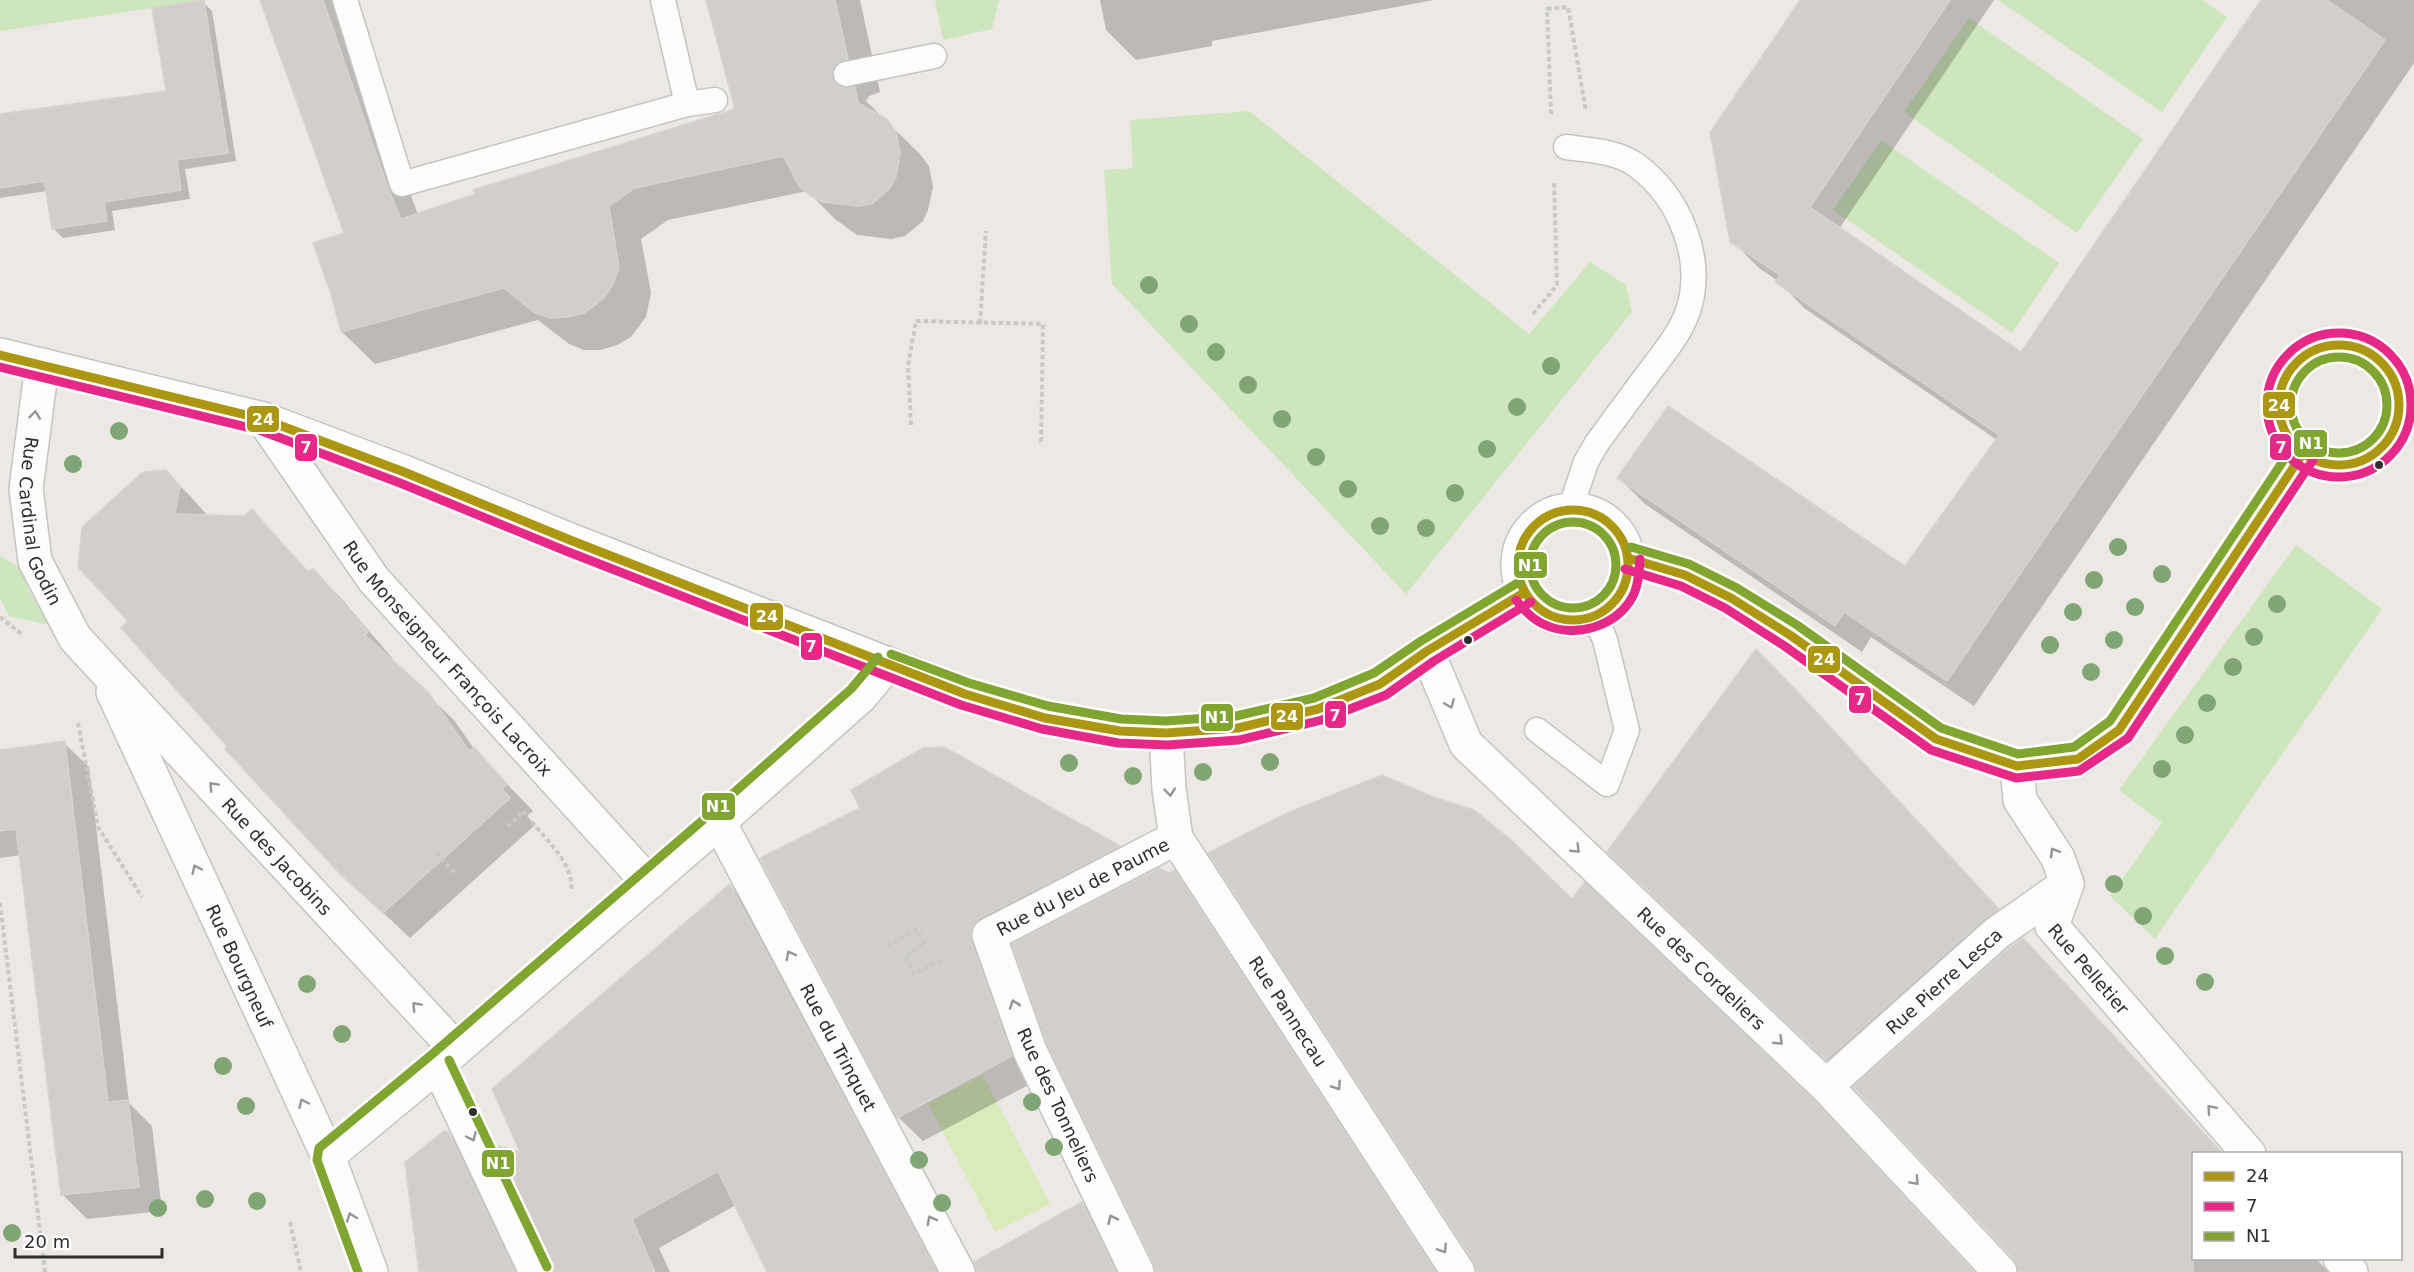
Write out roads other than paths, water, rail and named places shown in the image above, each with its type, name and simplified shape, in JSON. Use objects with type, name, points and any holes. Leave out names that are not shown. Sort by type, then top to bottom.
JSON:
[{"type":"street","points":[[2329,346],[2352,346],[2373,355],[2389,370],[2398,390],[2404,441],[2384,447],[2370,458],[2354,464],[2336,466],[2318,462],[2303,453],[2287,436],[2280,414],[2280,391],[2290,370],[2307,354],[2329,346]]},
{"type":"street","points":[[0,355],[263,419],[404,472],[965,694],[1045,718],[1120,731],[1166,733],[1238,729],[1318,709],[1380,684],[1427,651],[1526,592]]},
{"type":"street","name":"Rue Cardinal Godin","points":[[42,365],[26,489],[35,561],[75,638],[99,663]]},
{"type":"street","name":"Rue Monseigneur François Lacroix","points":[[263,419],[374,580],[649,883]]},
{"type":"street","points":[[1628,558],[1685,575],[1731,598],[1790,635],[1936,738],[2017,766],[2078,759],[2119,730],[2303,453]]},
{"type":"street","points":[[1570,510],[1591,513],[1609,523],[1622,539],[1628,558],[1627,577],[1621,592],[1610,606],[1595,616],[1576,620],[1556,617],[1538,608],[1526,592],[1519,575],[1518,556],[1525,538],[1536,524],[1552,513],[1570,510]]},
{"type":"street","name":"Rue des Cordeliers","points":[[1427,651],[1466,744],[1826,1086],[2000,1272]]},
{"type":"street","name":"Rue des Jacobins","points":[[99,663],[447,1057],[536,1272]]},
{"type":"street","name":"Rue Bourgneuf","points":[[99,663],[328,1156],[371,1272]]},
{"type":"street","points":[[328,1156],[447,1057],[719,822],[860,697],[887,665]]},
{"type":"street","name":"Rue Pannecau","points":[[1166,733],[1169,789],[1176,838],[1458,1272]]},
{"type":"street","points":[[2017,766],[2020,800],[2058,858],[2067,884]]},
{"type":"street","name":"Rue du Trinquet","points":[[719,822],[958,1272]]},
{"type":"street","name":"Rue du Jeu de Paume","points":[[989,935],[1176,838]]},
{"type":"street","name":"Rue Pierre Lesca","points":[[1826,1086],[1997,933],[2067,884]]},
{"type":"street","name":"Rue Pelletier","points":[[2067,884],[2052,926],[2247,1152]]},
{"type":"street","name":"Rue des Tonneliers","points":[[989,935],[1030,1052],[1137,1272]]},
{"type":"street","points":[[2342,1260],[2351,1272]]},
{"type":"lane","points":[[345,0],[402,184],[687,104],[715,100]]},
{"type":"lane","points":[[663,0],[687,104]]},
{"type":"lane","points":[[846,74],[934,56]]},
{"type":"lane","points":[[1566,147],[1616,155],[1635,164],[1653,181],[1673,206],[1686,229],[1692,251],[1694,287],[1688,313],[1676,336],[1597,443],[1586,462],[1570,510]]},
{"type":"lane","points":[[1538,730],[1607,784],[1627,730],[1605,640],[1595,616]]}]
